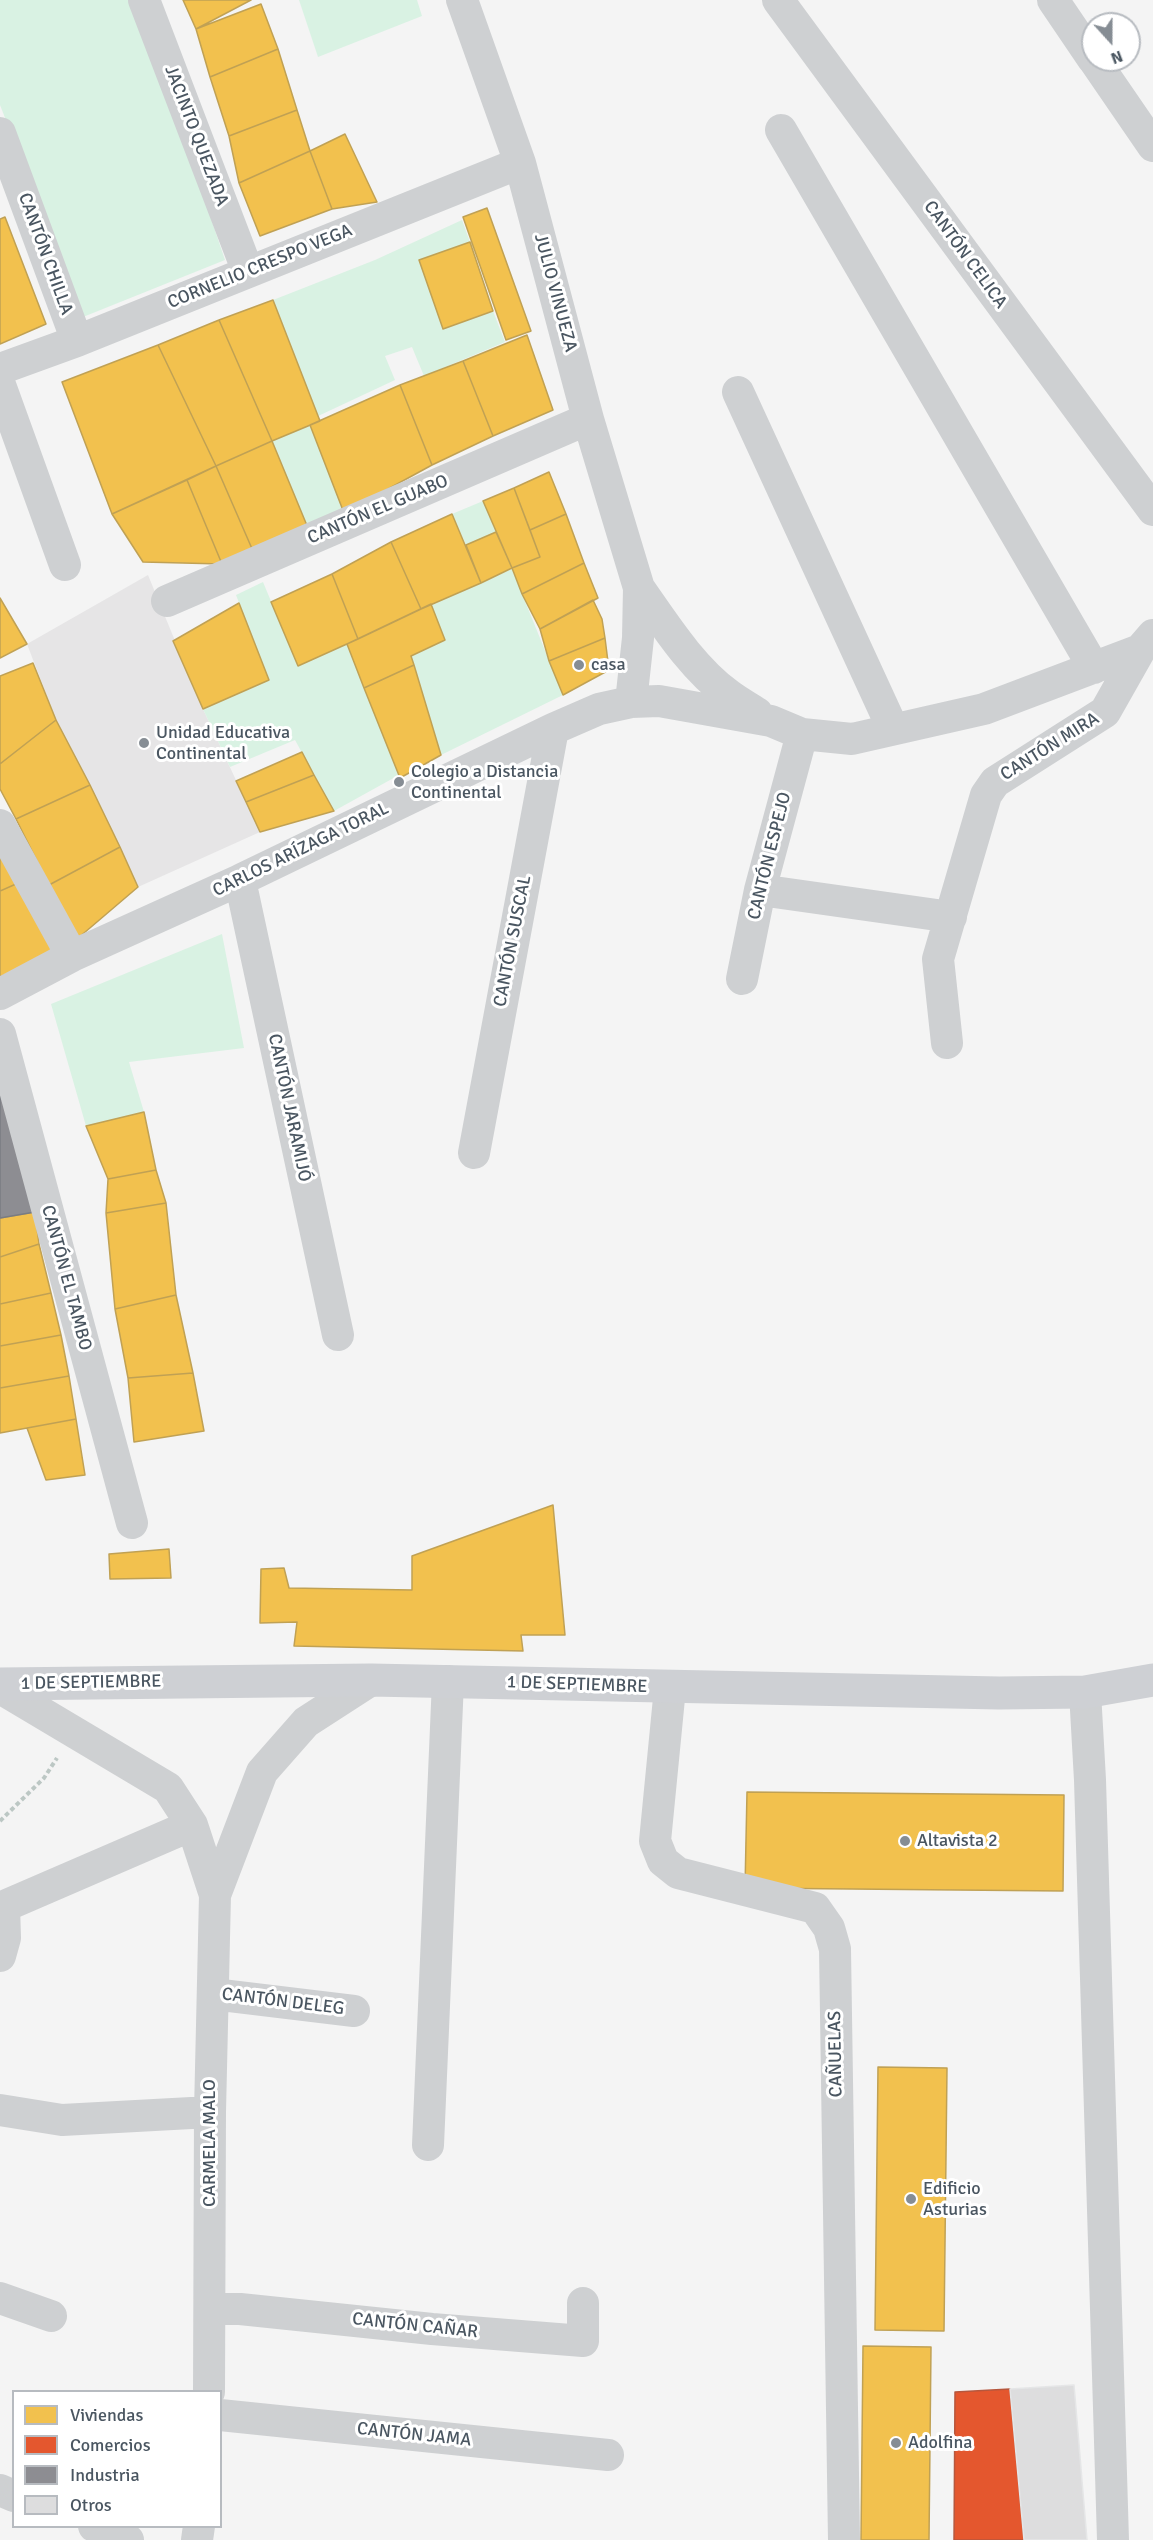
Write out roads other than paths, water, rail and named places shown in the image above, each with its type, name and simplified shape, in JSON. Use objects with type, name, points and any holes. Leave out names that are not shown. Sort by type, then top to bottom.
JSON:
[{"type":"street","name":"JACINTO QUEZADA","points":[[144,0],[248,272]]},
{"type":"street","name":"JULIO VINUEZA","points":[[462,0],[520,163],[588,419],[639,588],[638,638],[631,702]]},
{"type":"street","name":"CANTÓN CELICA","points":[[778,0],[1153,510]]},
{"type":"street","points":[[1053,0],[1081,40]]},
{"type":"street","points":[[1103,72],[1153,146]]},
{"type":"street","points":[[781,130],[1094,668]]},
{"type":"street","name":"CANTÓN CHILLA","points":[[0,133],[77,341]]},
{"type":"street","name":"CORNELIO CRESPO VEGA","points":[[0,369],[77,341],[520,163]]},
{"type":"street","points":[[0,385],[65,565]]},
{"type":"street","points":[[738,392],[893,729]]},
{"type":"street","name":"CANTÓN EL GUABO","points":[[167,601],[588,419]]},
{"type":"street","name":"JULIO VINUEZA","points":[[639,588],[676,639],[707,674],[728,694],[771,722]]},
{"type":"street","name":"CARLOS ARÍZAGA TORAL","points":[[0,994],[72,956],[240,880],[599,709],[631,702],[659,701],[691,705],[771,722],[802,734],[852,739],[984,709],[1094,668],[1147,643]]},
{"type":"street","name":"CANTÓN MIRA","points":[[947,1043],[938,959],[986,795],[995,782],[1105,712],[1147,643]]},
{"type":"street","name":"CANTÓN SUSCAL","points":[[474,1154],[553,729]]},
{"type":"street","name":"CANTÓN ESPEJO","points":[[742,979],[760,890],[802,734]]},
{"type":"street","points":[[0,825],[72,956]]},
{"type":"street","name":"CANTÓN JARAMIJÓ","points":[[240,880],[338,1335]]},
{"type":"street","points":[[760,890],[951,917]]},
{"type":"street","name":"CANTÓN EL TAMBO","points":[[0,1034],[132,1523]]},
{"type":"street","name":"1 DE SEPTIEMBRE","points":[[0,1686],[371,1680],[670,1688],[1085,1692],[1153,1680]]},
{"type":"street","name":"CARMELA MALO","points":[[215,1895],[262,1772],[306,1722],[371,1680]]},
{"type":"street","points":[[428,2145],[448,1681]]},
{"type":"street","name":"CARMELA MALO","points":[[0,1686],[168,1788],[192,1825],[215,1895],[210,2112],[210,2390]]},
{"type":"street","name":"CAÑUELAS","points":[[670,1688],[655,1841],[663,1861],[678,1873],[815,1908],[829,1928],[835,1949],[844,2540]]},
{"type":"street","points":[[1085,1692],[1090,1780],[1113,2540]]},
{"type":"street","points":[[0,1956],[5,1938],[2,1907],[192,1825]]},
{"type":"street","name":"CANTÓN DELEG","points":[[213,1994],[354,2011]]},
{"type":"street","points":[[0,2110],[62,2120],[210,2112]]},
{"type":"street","points":[[0,2298],[51,2316]]},
{"type":"street","name":"CANTÓN CAÑAR","points":[[210,2309],[240,2309],[432,2329],[583,2341],[583,2303]]},
{"type":"street","name":"CANTÓN JAMA","points":[[222,2415],[608,2455]]},
{"type":"street","points":[[99,2528],[129,2540]]},
{"type":"place","name":"casa","points":[[579,665]]},
{"type":"place","name":"Unidad Educativa Continental","points":[[144,743]]},
{"type":"place","name":"Colegio a Distancia Continental","points":[[399,782]]},
{"type":"place","name":"Altavista 2","points":[[905,1841]]},
{"type":"place","name":"Edificio Asturias","points":[[911,2199]]},
{"type":"place","name":"Adolfina","points":[[896,2443]]}]
